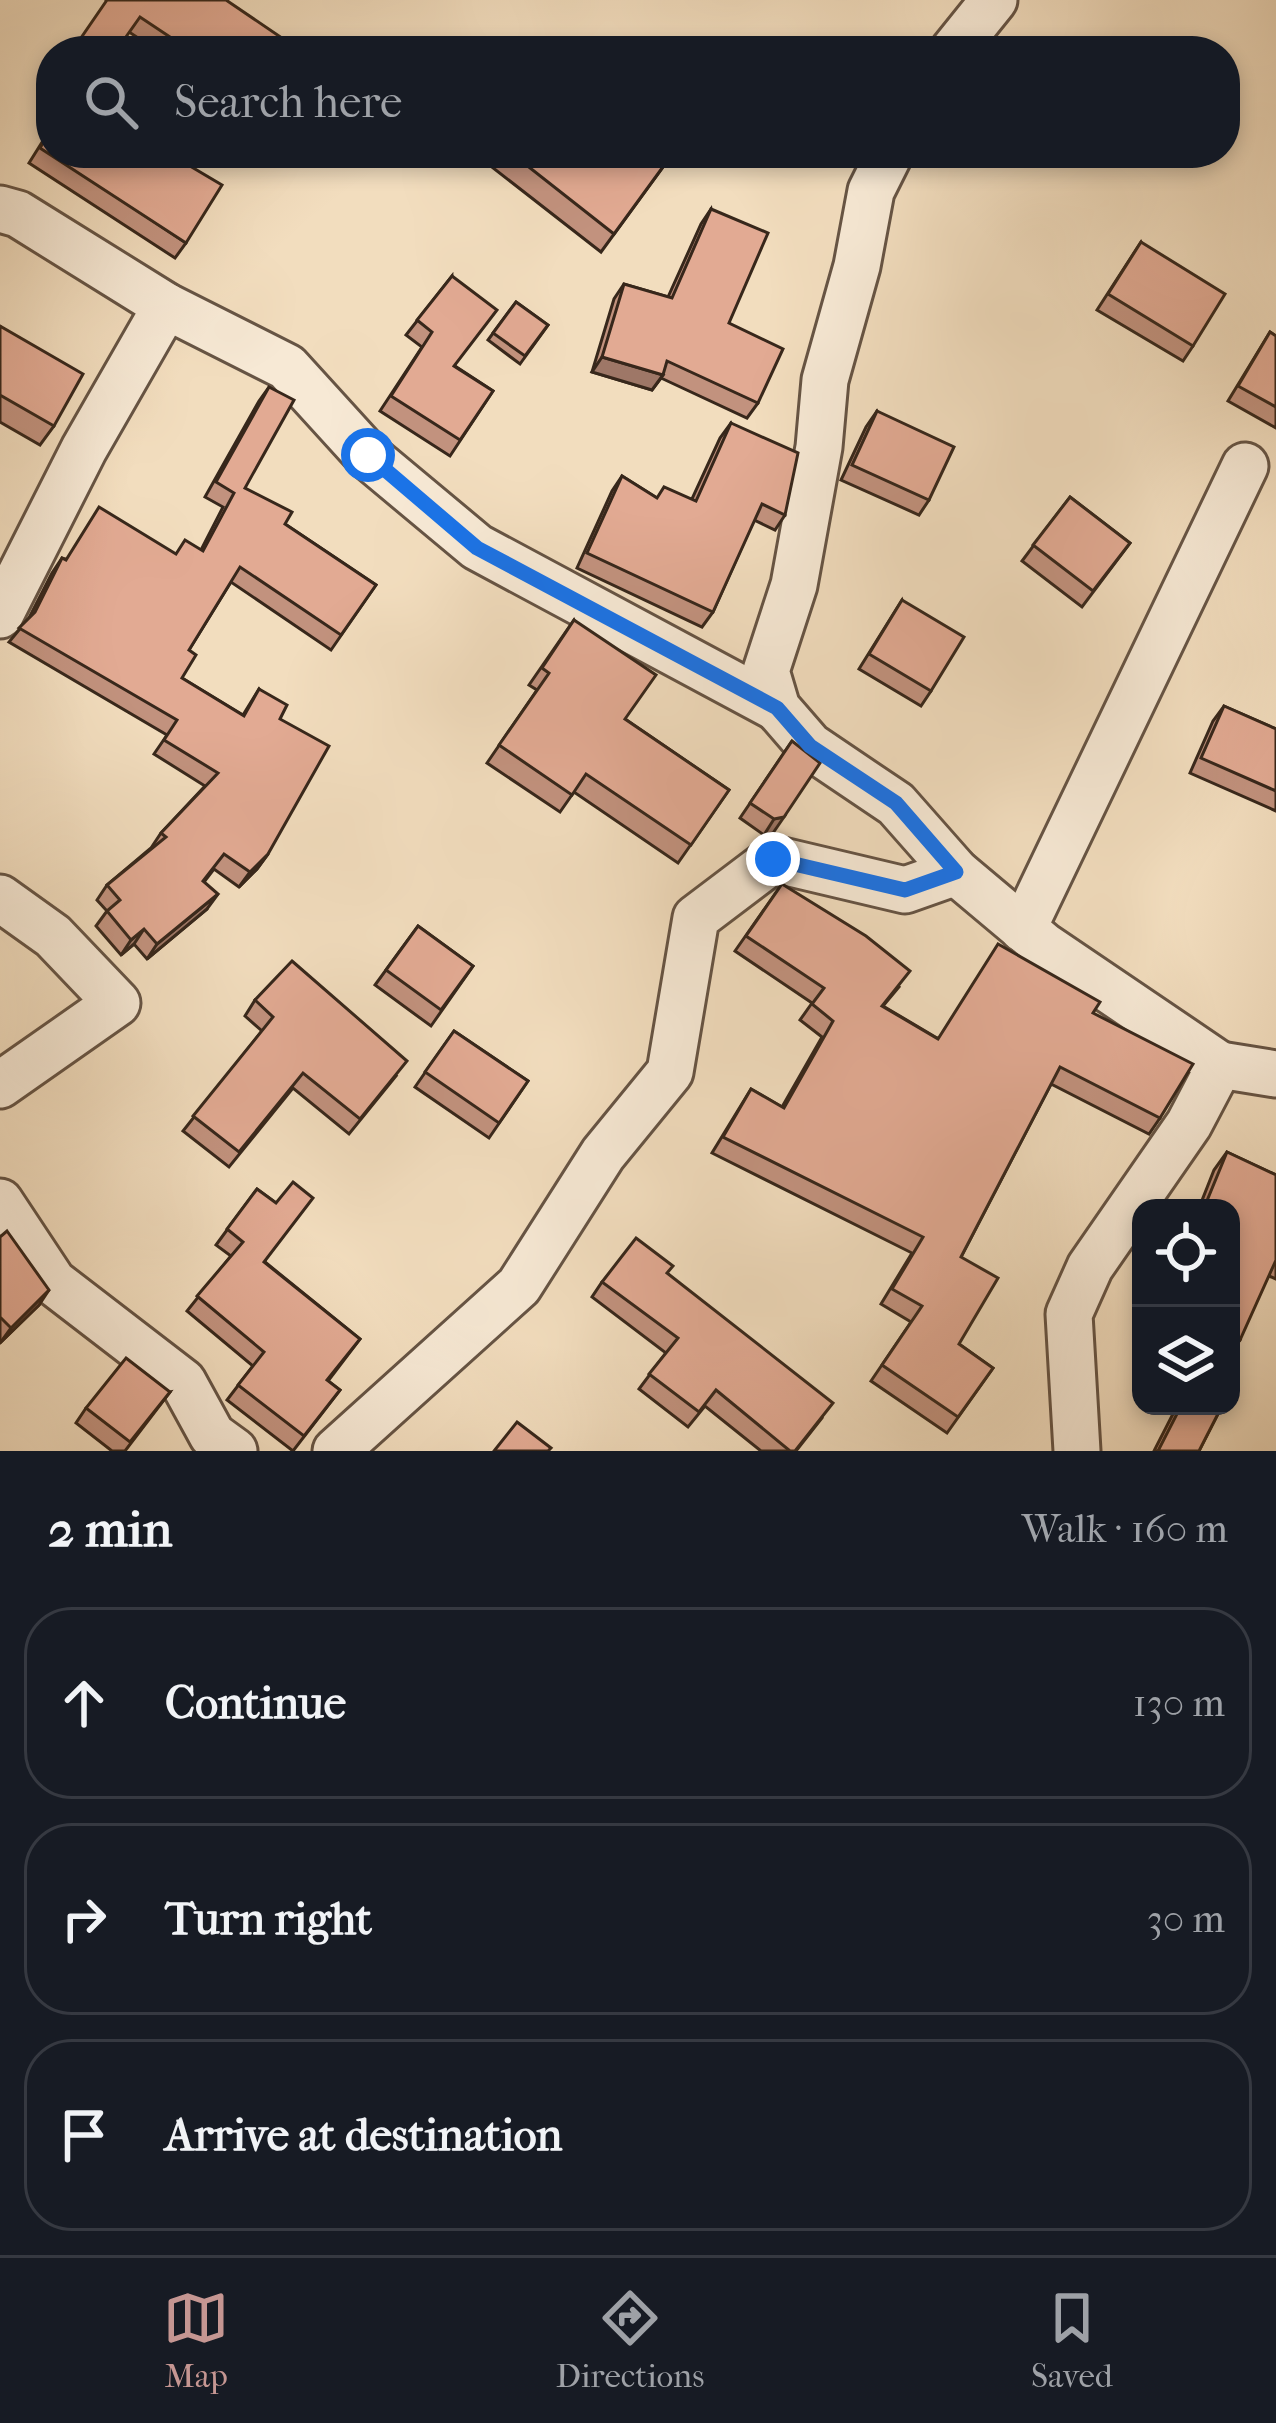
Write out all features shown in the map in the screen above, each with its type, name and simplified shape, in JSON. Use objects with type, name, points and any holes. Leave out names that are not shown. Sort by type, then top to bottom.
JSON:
[{"type":"street","points":[[965,36],[994,0]]},
{"type":"street","points":[[777,708],[766,671],[794,584],[819,447],[825,380],[871,191],[882,168]]},
{"type":"street","points":[[0,209],[18,214],[166,306],[287,368],[368,455],[477,548],[777,708],[810,746],[896,803],[956,872],[1023,929],[1220,1065],[1276,1074]]},
{"type":"street","points":[[0,615],[84,449],[166,306]]},
{"type":"street","points":[[1023,929],[1245,466]]},
{"type":"street","points":[[336,1451],[519,1286],[603,1154],[670,1072],[696,918],[773,859],[905,890],[956,872]]},
{"type":"street","points":[[0,898],[53,936],[117,1003],[0,1085]]},
{"type":"street","points":[[1077,1451],[1069,1314],[1090,1267],[1142,1185],[1190,1124],[1220,1065]]},
{"type":"street","points":[[0,1202],[52,1282],[184,1382],[212,1435],[234,1451]]},
{"type":"building","points":[[107,0],[226,0],[279,36],[168,36],[140,17],[127,36],[82,36]]},
{"type":"building","points":[[71,168],[193,168],[222,185],[186,243]]},
{"type":"building","points":[[530,168],[662,168],[614,234]]},
{"type":"building","points":[[711,209],[768,233],[729,323],[783,349],[758,403],[667,361],[663,375],[602,357],[624,284],[672,298]]},
{"type":"building","points":[[1141,242],[1225,294],[1193,346],[1108,294]]},
{"type":"building","points":[[452,276],[497,310],[454,366],[493,391],[460,440],[391,396],[432,332],[417,320]]},
{"type":"building","points":[[516,302],[548,325],[525,356],[493,333]]},
{"type":"building","points":[[0,326],[83,374],[54,426],[0,395]]},
{"type":"building","points":[[1270,332],[1276,336],[1276,407],[1238,386]]},
{"type":"building","points":[[269,387],[294,400],[245,488],[292,512],[285,524],[376,585],[341,635],[240,567],[189,650],[196,655],[182,678],[244,716],[259,689],[287,705],[280,719],[329,746],[268,854],[250,872],[224,854],[203,881],[218,894],[157,944],[144,929],[131,940],[107,911],[120,900],[107,885],[166,837],[161,833],[218,773],[164,740],[177,720],[19,628],[35,612],[62,558],[66,560],[99,507],[176,554],[185,540],[203,551],[234,493],[216,482]]},
{"type":"building","points":[[877,411],[954,447],[929,500],[852,465]]},
{"type":"building","points":[[731,423],[798,453],[785,515],[762,504],[713,612],[587,553],[622,476],[657,498],[664,487],[696,501]]},
{"type":"building","points":[[1070,497],[1130,543],[1093,591],[1033,545]]},
{"type":"building","points":[[902,600],[964,637],[931,691],[869,654]]},
{"type":"building","points":[[574,620],[656,675],[625,719],[729,790],[691,845],[586,774],[572,795],[499,745],[549,673],[542,668]]},
{"type":"building","points":[[1224,706],[1276,729],[1276,791],[1201,758]]},
{"type":"building","points":[[792,741],[820,763],[784,817],[774,819],[750,803]]},
{"type":"building","points":[[782,884],[866,936],[910,971],[882,1006],[938,1039],[998,944],[1100,1002],[1093,1013],[1193,1064],[1160,1118],[1060,1067],[961,1257],[998,1278],[959,1344],[993,1368],[958,1417],[882,1365],[922,1306],[892,1289],[923,1237],[723,1137],[751,1089],[784,1108],[833,1021],[812,1004],[824,988],[746,936]]},
{"type":"building","points":[[418,926],[473,966],[441,1010],[386,970]]},
{"type":"building","points":[[292,961],[407,1061],[360,1119],[303,1073],[239,1152],[193,1116],[273,1017],[255,1000]]},
{"type":"building","points":[[454,1031],[528,1081],[499,1123],[425,1072]]},
{"type":"building","points":[[1227,1152],[1276,1175],[1276,1260],[1240,1340],[1240,1199],[1208,1199]]},
{"type":"building","points":[[293,1182],[313,1198],[264,1262],[360,1339],[327,1380],[340,1390],[304,1436],[238,1385],[264,1352],[197,1296],[243,1242],[227,1229],[257,1189],[276,1203]]},
{"type":"building","points":[[7,1231],[49,1290],[11,1328],[0,1317],[0,1237]]},
{"type":"building","points":[[636,1238],[673,1266],[667,1273],[833,1403],[795,1451],[716,1390],[699,1412],[649,1374],[678,1338],[602,1282]]},
{"type":"building","points":[[126,1358],[170,1392],[130,1442],[86,1408]]},
{"type":"building","points":[[1176,1415],[1217,1415],[1199,1451],[1158,1451]]},
{"type":"building","points":[[517,1422],[551,1448],[494,1451]]},
{"type":"route","points":[[368,455],[477,548],[777,708],[810,746],[896,803],[956,872],[905,890],[773,859]]}]
